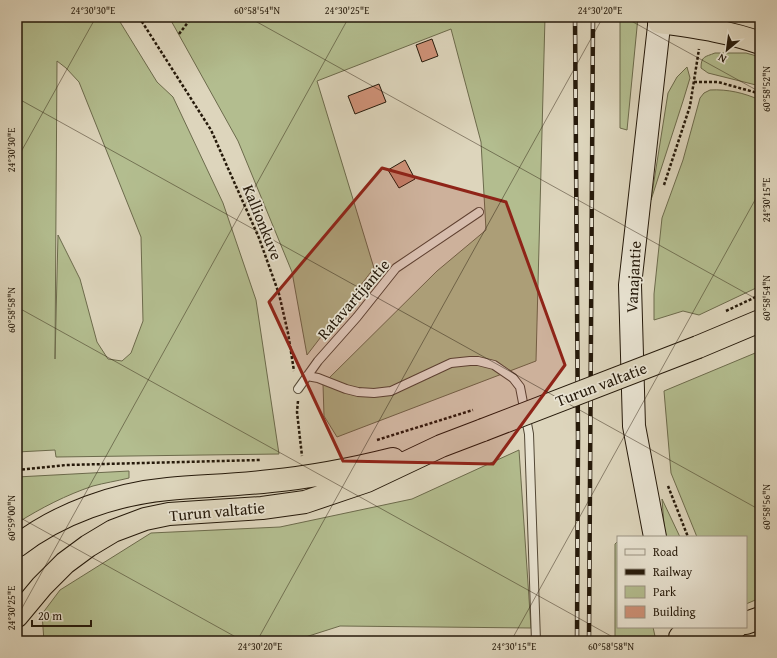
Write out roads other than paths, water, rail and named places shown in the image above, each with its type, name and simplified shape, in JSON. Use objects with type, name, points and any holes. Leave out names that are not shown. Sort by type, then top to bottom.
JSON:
[{"type":"highway","points":[[660,20],[735,34],[760,43]]},
{"type":"highway","name":"Turun valtatie","points":[[17,616],[42,586],[65,563],[88,546],[113,531],[146,519],[170,514],[262,508],[305,502],[367,481],[441,446],[760,321]]},
{"type":"highway","name":"Turun valtatie","points":[[17,546],[26,538],[57,521],[89,507],[123,496],[167,489],[271,481],[330,473],[377,463],[441,446]]},
{"type":"highway","points":[[747,623],[760,618]]},
{"type":"highway","points":[[679,635],[716,634],[733,628]]},
{"type":"street","name":"Vanajantie","points":[[655,536],[634,426],[630,285],[660,20]]},
{"type":"lane","name":"Ratavartijantie","points":[[298,389],[318,361],[396,268],[479,212]]},
{"type":"lane","points":[[307,376],[318,378],[352,391],[374,393],[391,391],[445,365],[457,362],[478,361],[494,365],[513,378],[520,387],[529,434],[536,640]]},
{"type":"railway","points":[[575,17],[578,436],[577,641]]},
{"type":"railway","points":[[589,641],[593,17]]}]
